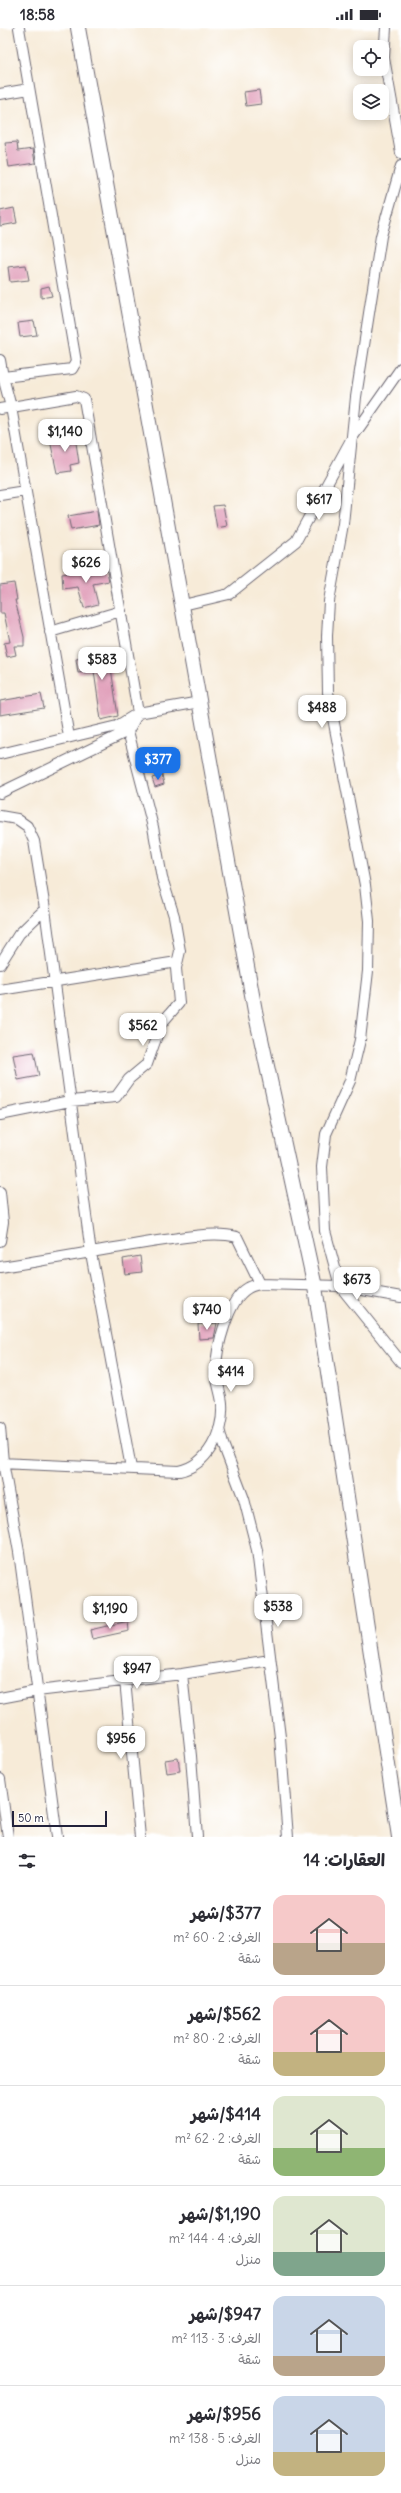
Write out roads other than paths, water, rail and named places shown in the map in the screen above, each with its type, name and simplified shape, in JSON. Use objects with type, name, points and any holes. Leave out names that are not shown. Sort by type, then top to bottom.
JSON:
[{"type":"main road","points":[[78,28],[255,1011],[315,1287],[397,1797],[399,1837]]},
{"type":"street","points":[[2,377],[72,369],[76,362],[55,225],[19,28]]},
{"type":"street","points":[[386,28],[384,58],[401,153]]},
{"type":"street","points":[[0,94],[29,89]]},
{"type":"street","points":[[401,166],[381,236],[356,397],[343,524],[330,601],[327,666],[332,722],[365,885],[368,921],[368,971],[360,1040],[350,1081],[326,1134],[322,1167],[325,1231],[340,1286],[401,1362]]},
{"type":"street","points":[[0,360],[2,377],[11,407],[69,737]]},
{"type":"street","points":[[183,606],[229,594],[296,541],[352,438],[401,368]]},
{"type":"street","points":[[0,409],[76,396],[84,399],[138,714],[128,731],[0,793]]},
{"type":"street","points":[[0,495],[25,491]]},
{"type":"street","points":[[50,632],[121,611]]},
{"type":"street","points":[[0,754],[117,726],[138,714],[200,702]]},
{"type":"street","points":[[0,1115],[70,1101],[116,1097],[129,1079],[147,1064],[161,1024],[179,1003],[177,962],[180,952],[174,916],[162,878],[153,827],[128,731]]},
{"type":"street","points":[[0,816],[16,819],[31,831],[45,910],[91,1253],[131,1468]]},
{"type":"street","points":[[0,964],[19,934],[45,910]]},
{"type":"street","points":[[0,990],[54,983],[177,962]]},
{"type":"street","points":[[0,1192],[3,1222],[0,1241]]},
{"type":"street","points":[[0,1267],[189,1237],[229,1235],[237,1237],[242,1244],[260,1284]]},
{"type":"street","points":[[1,1462],[179,1471],[189,1469],[200,1462],[211,1447],[219,1428],[222,1415],[222,1401],[216,1370],[222,1333],[240,1295],[248,1288],[260,1284],[315,1287],[340,1286],[401,1297]]},
{"type":"street","points":[[0,1428],[1,1462],[19,1552],[57,1837]]},
{"type":"street","points":[[219,1428],[254,1536],[280,1738],[288,1837]]},
{"type":"street","points":[[0,1698],[37,1691],[182,1674],[270,1660]]},
{"type":"street","points":[[182,1674],[192,1763],[197,1837]]},
{"type":"street","points":[[125,1680],[140,1837]]},
{"type":"street","points":[[0,1779],[8,1837]]}]
